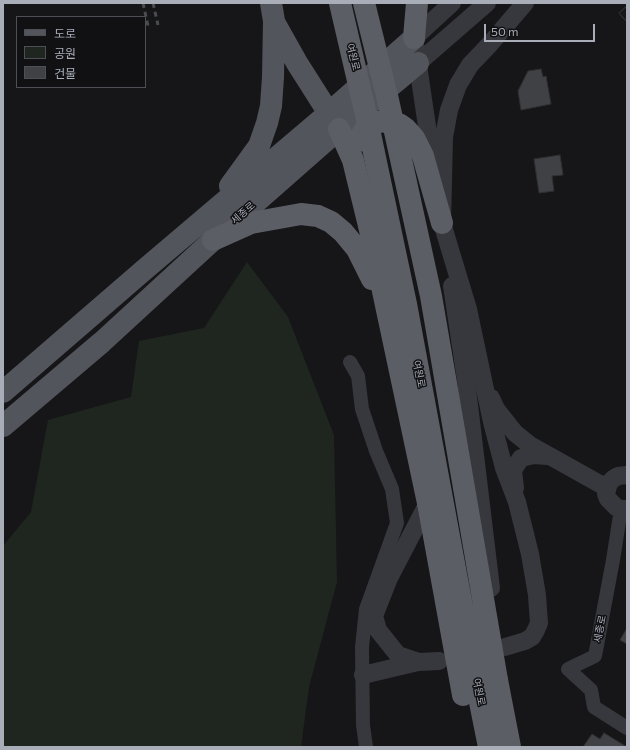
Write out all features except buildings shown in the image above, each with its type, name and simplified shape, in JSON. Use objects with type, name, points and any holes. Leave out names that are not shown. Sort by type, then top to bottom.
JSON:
[{"type":"highway","name":"여원로","points":[[340,3],[366,115],[406,304],[479,686],[489,747]]},
{"type":"highway","name":"여원로","points":[[364,3],[388,100],[431,296],[479,686],[510,747]]},
{"type":"highway","points":[[414,38],[417,3]]},
{"type":"highway","points":[[333,121],[353,160],[370,230],[428,503],[479,686],[475,747]]},
{"type":"highway","points":[[370,230],[358,147],[360,138],[367,126],[378,122],[388,121],[399,124],[414,138],[423,156],[442,223]]},
{"type":"highway","points":[[213,240],[251,223],[301,214],[318,216],[331,222],[343,232],[357,249],[370,272],[392,331]]},
{"type":"main road","points":[[272,12],[297,63],[333,121],[414,38]]},
{"type":"main road","points":[[206,217],[259,146],[267,124],[271,106],[272,84],[272,12]]},
{"type":"main road","name":"세종로","points":[[3,392],[206,217],[333,121],[418,62]]},
{"type":"main road","name":"세종로","points":[[3,426],[102,342],[213,240],[333,121]]},
{"type":"street","points":[[452,3],[414,38],[442,223],[474,380],[499,656],[479,686]]},
{"type":"street","name":"세종로","points":[[418,62],[487,3]]},
{"type":"street","points":[[442,223],[444,137],[449,110],[458,85],[470,65],[525,3]]},
{"type":"street","points":[[350,362],[358,376],[362,409],[376,451],[392,489],[397,523],[366,609],[362,647],[366,747]]},
{"type":"street","points":[[474,380],[515,433],[547,456],[607,488],[613,478],[627,475]]},
{"type":"street","points":[[474,380],[517,502],[530,554],[537,595],[539,623],[532,637],[525,641],[505,647]]},
{"type":"street","points":[[517,502],[513,470],[521,458],[534,455],[547,456]]},
{"type":"street","name":"세종로","points":[[607,488],[608,499],[611,504],[624,509],[595,656],[568,669],[591,690],[594,707],[627,728]]},
{"type":"street","points":[[362,647],[389,578],[428,503]]},
{"type":"street","points":[[374,616],[378,630],[398,655],[419,662]]},
{"type":"street","points":[[363,675],[419,662],[439,661]]},
{"type":"green space","points":[[247,262],[288,317],[334,435],[337,582],[309,687],[301,747],[3,747],[3,546],[31,512],[48,420],[131,397],[139,341],[204,328]]},
{"type":"railway","points":[[143,3],[146,16]]},
{"type":"railway","points":[[153,3],[158,25]]},
{"type":"railway","points":[[146,17],[148,26]]}]
